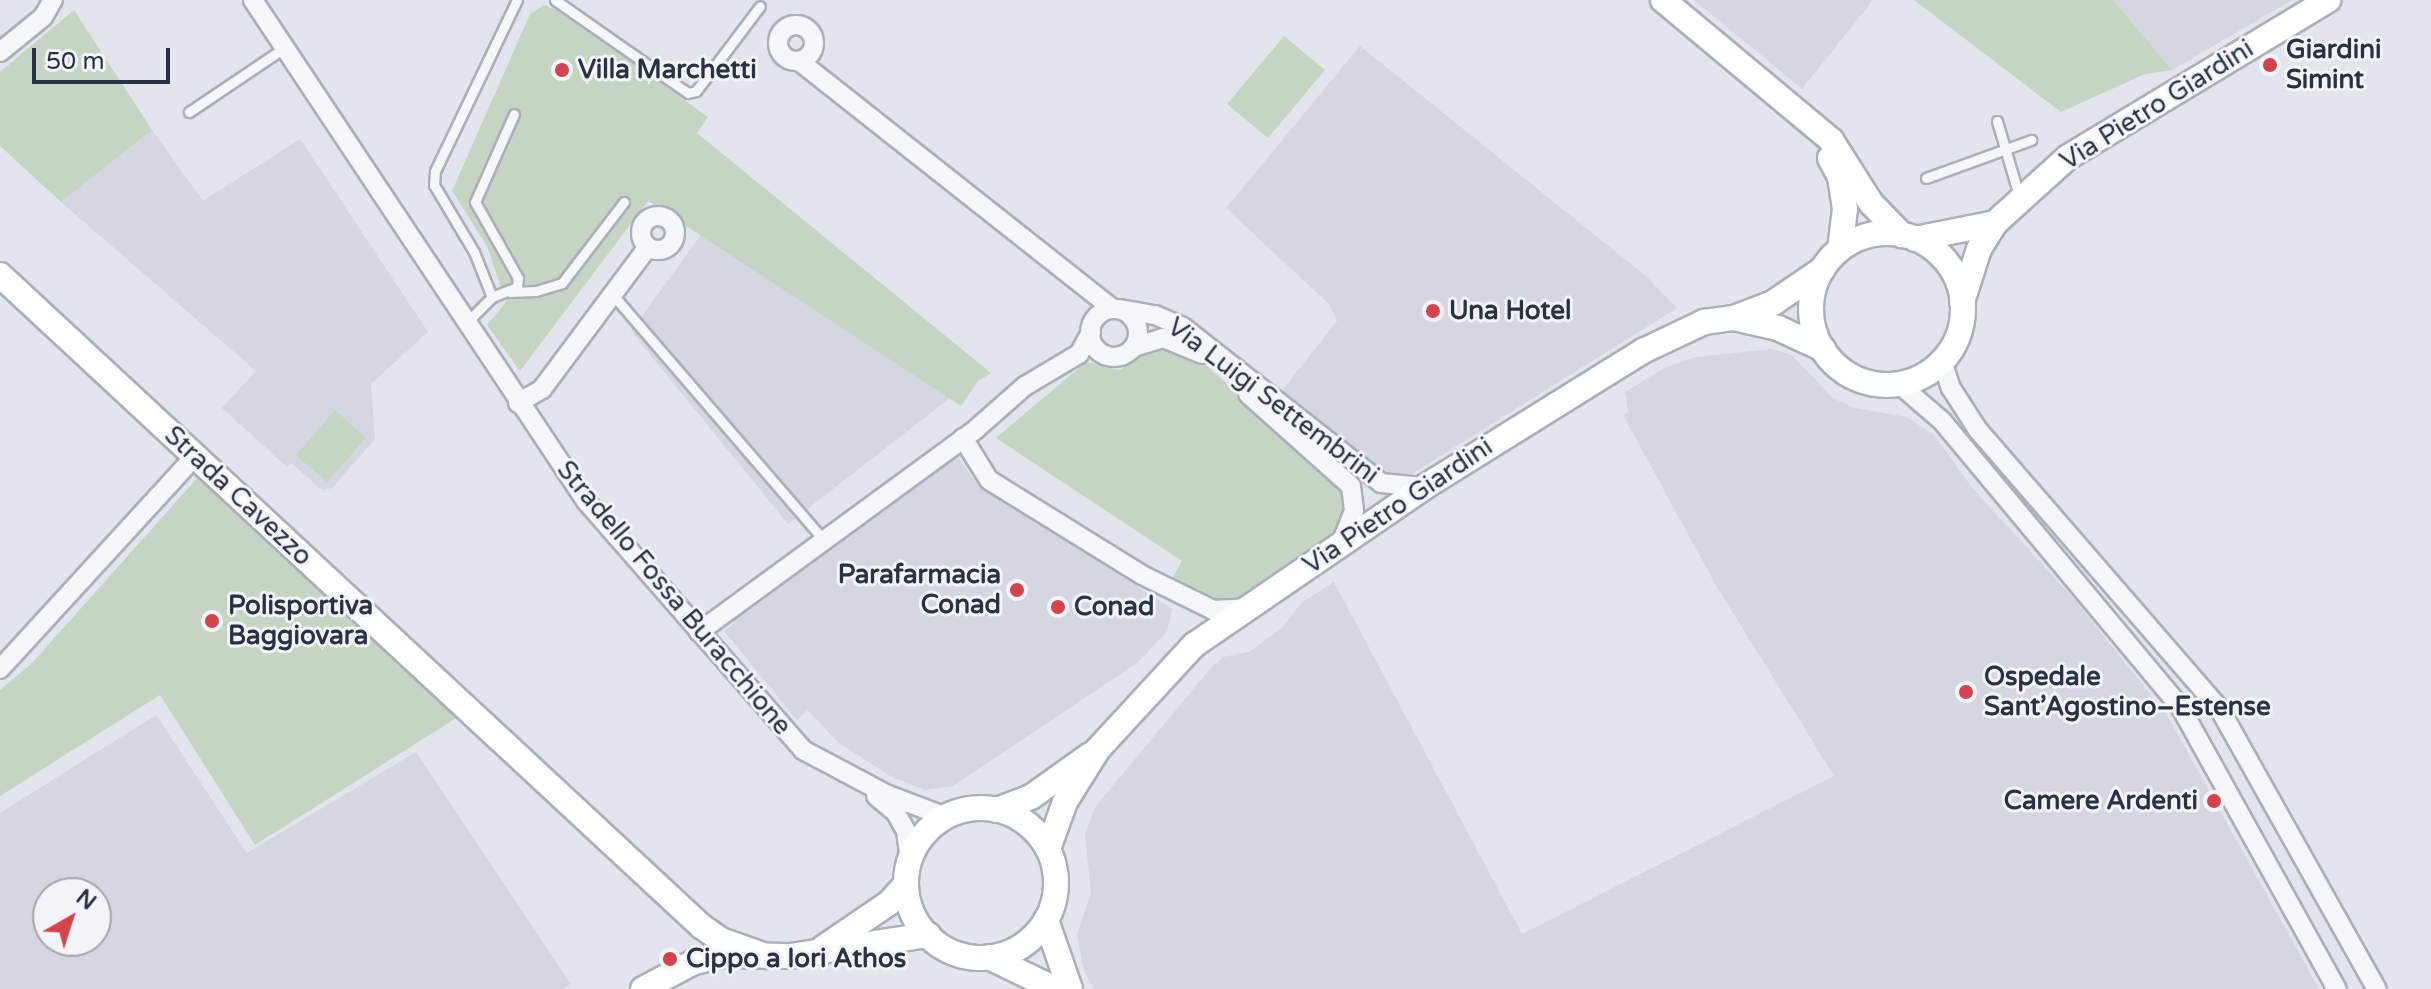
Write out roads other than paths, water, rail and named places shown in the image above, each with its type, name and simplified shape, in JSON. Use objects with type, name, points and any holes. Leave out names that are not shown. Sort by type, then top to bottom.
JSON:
[{"type":"main road","points":[[1663,0],[1831,140],[1871,203],[1908,237],[1947,264],[1962,302]]},
{"type":"main road","name":"Via Pietro Giardini","points":[[1942,361],[1960,330],[1962,302],[1979,249],[1995,223],[2068,157],[2328,0]]},
{"type":"main road","points":[[1805,119],[1840,177],[1845,209],[1840,249]]},
{"type":"main road","name":"Via Pietro Giardini","points":[[1046,920],[1055,885],[1048,849],[1065,802],[1098,749],[1194,645],[1426,486],[1670,336],[1704,322],[1734,318],[1773,303],[1823,269],[1840,249],[1876,234],[1908,237],[1995,223]]},
{"type":"main road","name":"Via Pietro Giardini","points":[[1823,269],[1811,309],[1823,349]]},
{"type":"main road","name":"Strada Cavezzo","points":[[0,275],[688,913],[721,940],[766,956]]},
{"type":"main road","name":"Via Pietro Giardini","points":[[1734,318],[1778,328],[1823,349],[1856,378],[1899,384]]},
{"type":"main road","points":[[1899,384],[1942,361]]},
{"type":"main road","name":"Via Pietro Giardini","points":[[946,817],[968,809],[997,810],[1031,797],[1098,749]]},
{"type":"main road","points":[[997,810],[1023,821],[1048,849]]},
{"type":"main road","points":[[946,817],[923,835],[910,858],[906,884],[913,913],[928,935],[948,950],[989,957],[1055,989]]},
{"type":"main road","points":[[818,951],[889,903],[906,884]]},
{"type":"main road","points":[[658,985],[690,944],[688,913]]},
{"type":"main road","points":[[989,957],[1022,946],[1046,920],[1070,989]]},
{"type":"main road","points":[[658,985],[724,955],[766,956],[818,951],[928,935]]},
{"type":"street","points":[[0,52],[43,17],[53,0]]},
{"type":"street","name":"Stradello Fossa Buracchione","points":[[253,0],[464,324],[586,501],[803,750],[847,776]]},
{"type":"street","name":"Via Luigi Settembrini","points":[[806,56],[821,72],[1084,289],[1117,309],[1167,318],[1183,327],[1381,483],[1411,490],[1426,486]]},
{"type":"street","points":[[518,403],[542,389],[648,247]]},
{"type":"street","points":[[1084,289],[1091,329],[1103,354]]},
{"type":"street","points":[[699,632],[970,434],[1025,386],[1043,380],[1079,354],[1100,314],[1117,309],[1137,325],[1134,347],[1123,355],[1079,354]]},
{"type":"street","name":"Via Luigi Settembrini","points":[[1134,347],[1163,338],[1195,349],[1339,469],[1351,486],[1354,502],[1340,545]]},
{"type":"street","points":[[1942,361],[1951,388],[1986,439],[2219,708],[2377,989]]},
{"type":"street","points":[[1899,384],[1942,421],[2181,708],[2337,989]]},
{"type":"street","points":[[970,434],[989,480],[1184,599],[1213,610],[1249,608]]},
{"type":"street","points":[[0,669],[195,456]]},
{"type":"street","points":[[847,776],[946,817]]},
{"type":"street","points":[[847,776],[896,813],[906,831],[910,858]]},
{"type":"lane","points":[[492,297],[474,252],[434,185],[435,171],[517,0]]},
{"type":"lane","points":[[555,0],[688,93],[696,91],[760,6]]},
{"type":"lane","points":[[189,112],[284,48]]},
{"type":"lane","points":[[510,292],[518,278],[475,202],[514,114]]},
{"type":"lane","points":[[1997,121],[2021,200]]},
{"type":"lane","points":[[1926,178],[2031,140]]},
{"type":"lane","points":[[464,324],[492,297],[562,283],[624,202]]},
{"type":"lane","points":[[613,295],[824,540]]},
{"type":"place","name":"Giardini Simint","points":[[2270,65]]},
{"type":"place","name":"Villa Marchetti","points":[[562,70]]},
{"type":"place","name":"Una Hotel","points":[[1433,311]]},
{"type":"place","name":"Parafarmacia Conad","points":[[1017,590]]},
{"type":"place","name":"Conad","points":[[1058,607]]},
{"type":"place","name":"Polisportiva Baggiovara","points":[[212,621]]},
{"type":"place","name":"Ospedale Sant’Agostino–Estense","points":[[1966,692]]},
{"type":"place","name":"Camere Ardenti","points":[[2214,801]]},
{"type":"place","name":"Cippo a Iori Athos","points":[[670,959]]}]
